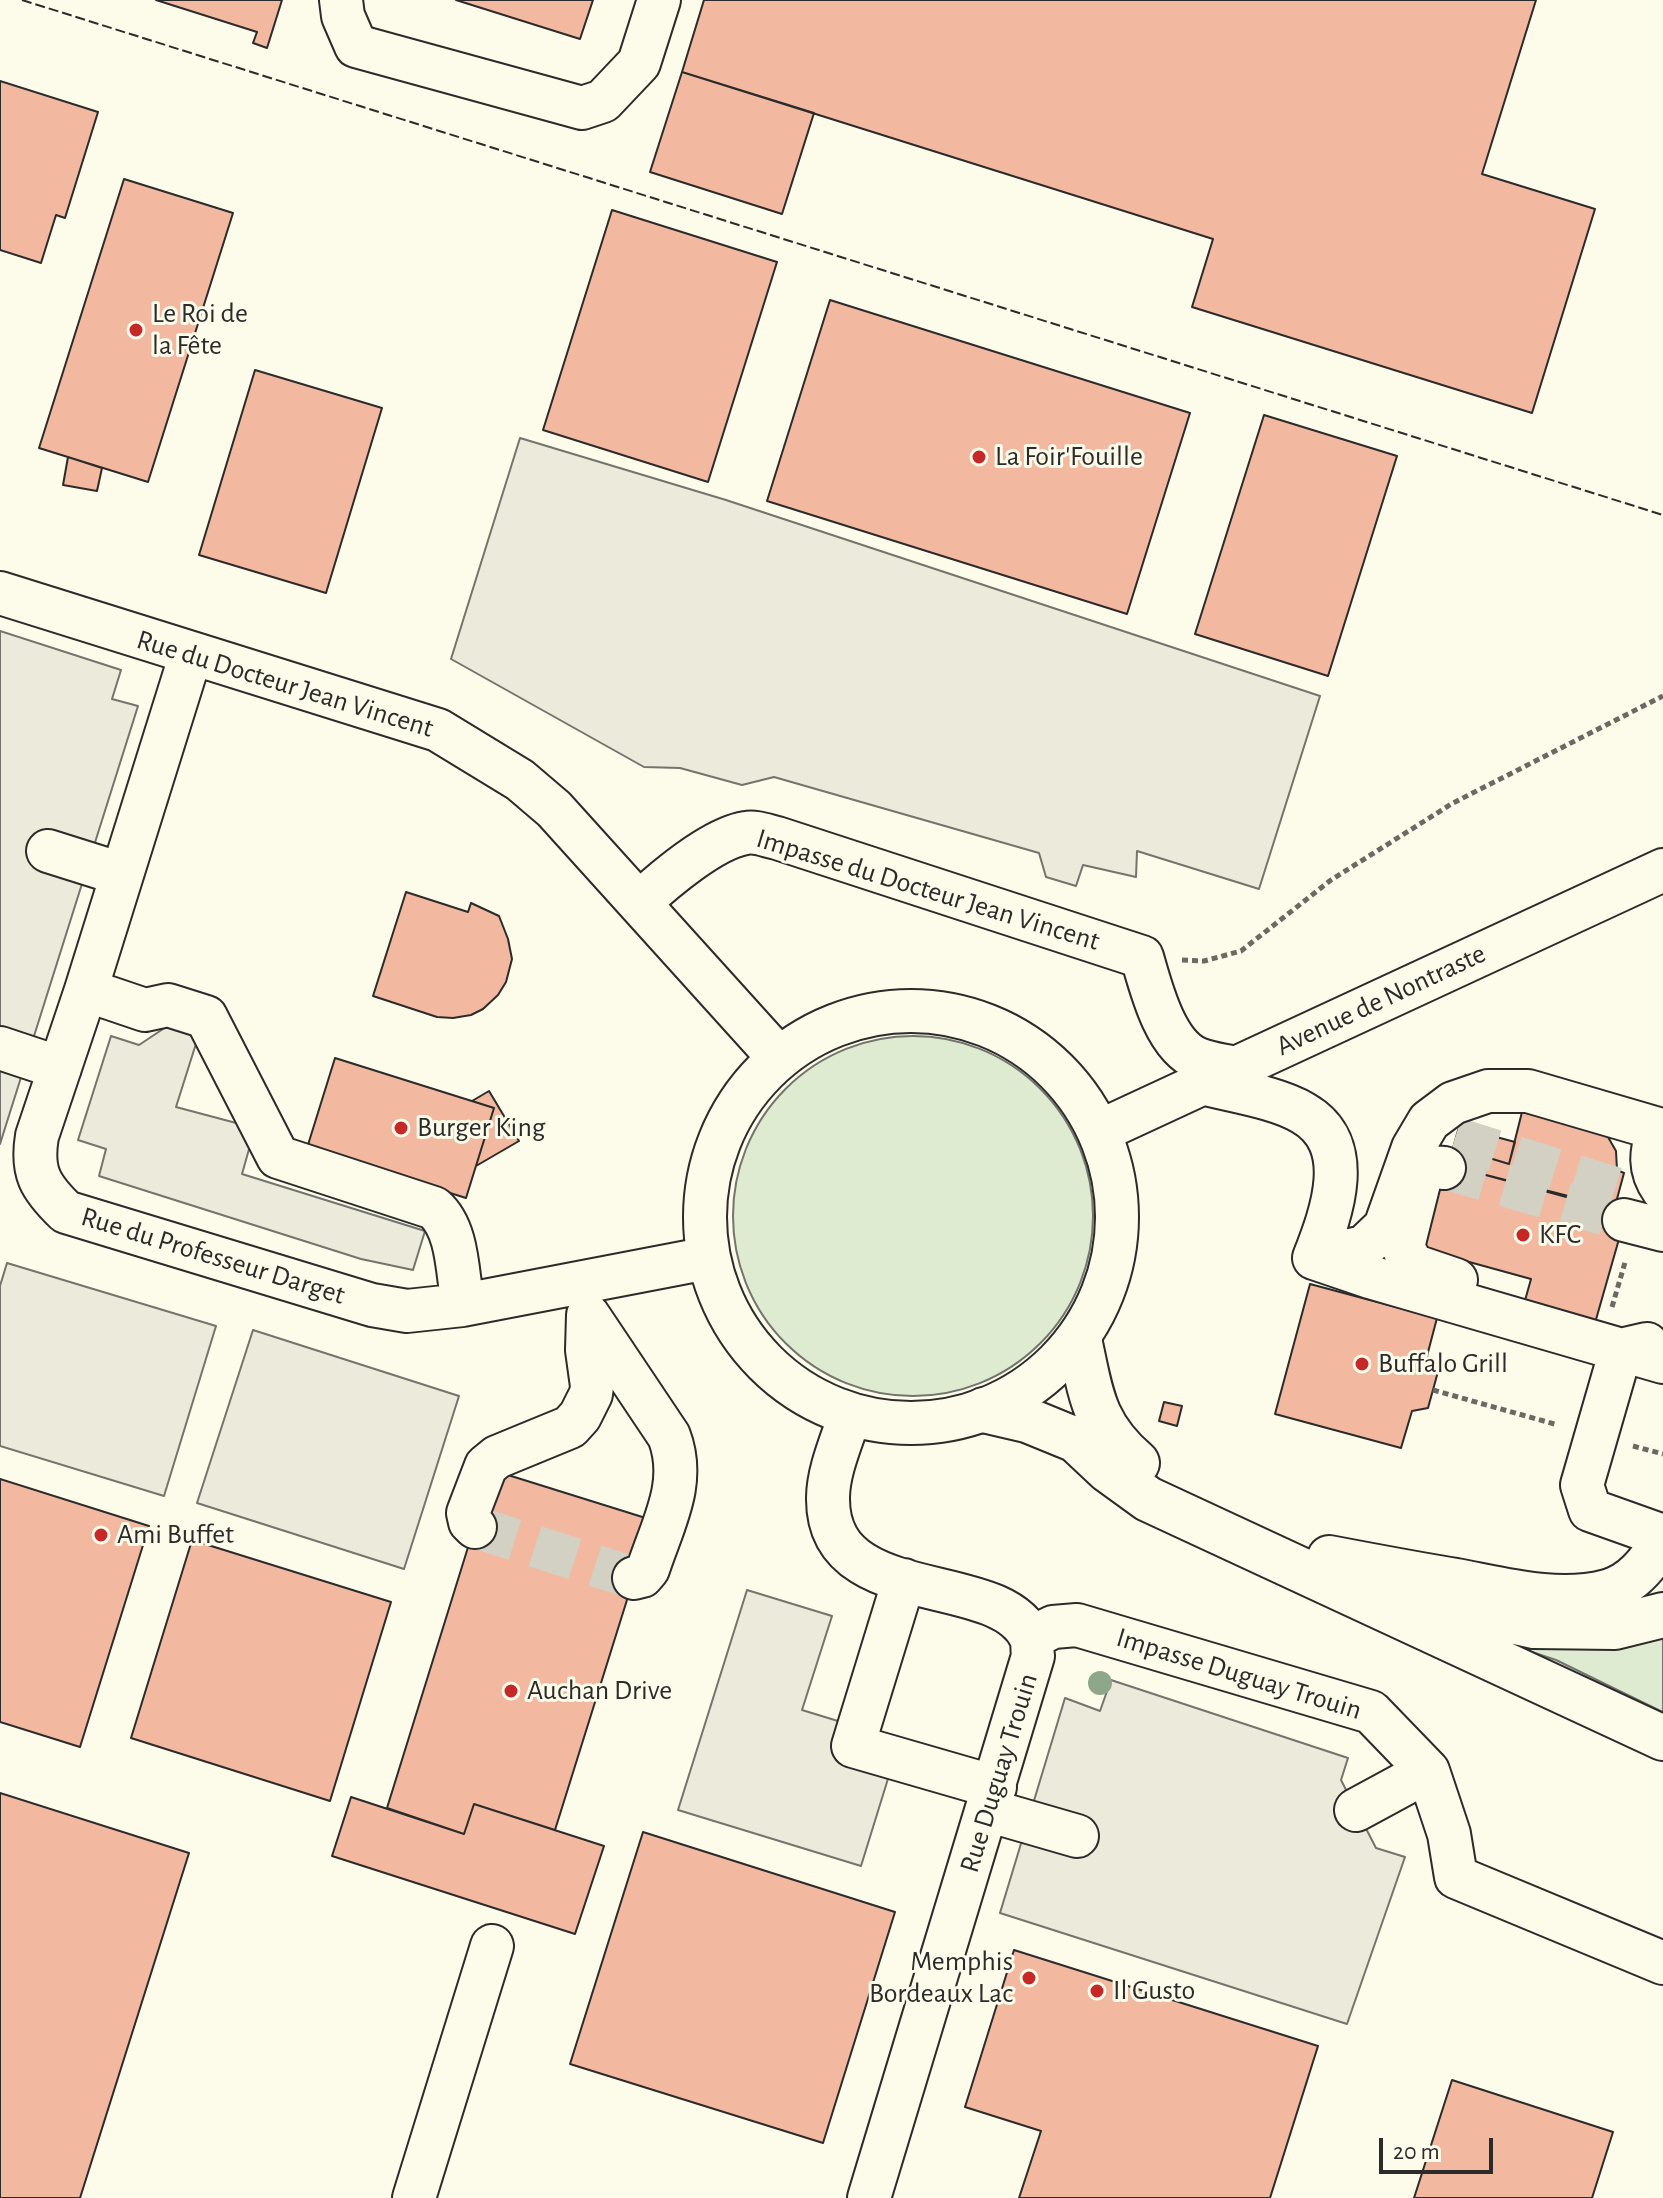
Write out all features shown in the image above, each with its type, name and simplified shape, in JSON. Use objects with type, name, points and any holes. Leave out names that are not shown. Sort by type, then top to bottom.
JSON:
[{"type":"highway","points":[[1079,1339],[1091,1397],[1102,1425],[1120,1448],[1164,1482],[1329,1557],[1449,1607],[1534,1626],[1615,1627],[1663,1615]]},
{"type":"highway","points":[[984,1410],[1058,1431],[1076,1440],[1108,1470],[1148,1499],[1663,1738]]},
{"type":"street","points":[[341,0],[343,16],[356,46],[582,108],[603,101],[639,63],[659,0]]},
{"type":"street","name":"Rue du Docteur Jean Vincent","points":[[0,593],[438,730],[520,780],[554,809],[779,1058]]},
{"type":"street","name":"Rue du Professeur Darget","points":[[191,654],[127,896],[86,990],[37,1136],[33,1159],[39,1178],[50,1196],[66,1212],[372,1305],[407,1311],[584,1298],[708,1258]]},
{"type":"street","name":"Impasse du Docteur Jean Vincent","points":[[639,903],[669,877],[728,837],[750,832],[777,838],[1142,957]]},
{"type":"street","points":[[48,851],[127,896]]},
{"type":"street","name":"Avenue de Nontraste","points":[[1100,1131],[1663,870]]},
{"type":"street","points":[[1142,957],[1156,1004],[1180,1046],[1218,1076],[1301,1111],[1319,1124],[1331,1144],[1336,1165],[1336,1191],[1314,1258]]},
{"type":"street","points":[[86,990],[145,1010],[168,1005],[206,1017],[278,1157],[434,1208],[445,1217],[463,1305]]},
{"type":"street","points":[[893,1011],[956,1015],[1015,1038],[1064,1078],[1100,1131],[1116,1183],[1117,1237],[1105,1290],[1079,1339],[1037,1381],[984,1410],[918,1424],[850,1415],[800,1392],[757,1356],[726,1310],[708,1258],[704,1203],[715,1149],[740,1101],[779,1058],[831,1026],[893,1011]]},
{"type":"street","points":[[0,1048],[60,1068]]},
{"type":"street","points":[[1537,1327],[1515,1296],[1421,1269],[1412,1265],[1406,1256],[1403,1247],[1420,1179],[1426,1170],[1435,1167],[1437,1151],[1429,1121],[1453,1103],[1488,1091],[1507,1090],[1528,1091],[1658,1129],[1644,1201]]},
{"type":"street","points":[[1314,1258],[1364,1247],[1385,1227],[1437,1151]]},
{"type":"street","points":[[1314,1258],[1537,1327],[1663,1362]]},
{"type":"street","points":[[475,1527],[468,1513],[486,1466],[497,1457],[570,1427],[580,1416],[591,1394],[584,1298]]},
{"type":"street","points":[[584,1298],[669,1436],[677,1456],[677,1481],[648,1569],[642,1576],[634,1578]]},
{"type":"street","points":[[1621,1350],[1663,1340]]},
{"type":"street","points":[[1329,1557],[1514,1591],[1567,1596],[1609,1591],[1632,1578],[1648,1564],[1663,1537],[1590,1510],[1582,1485],[1621,1350]]},
{"type":"street","name":"Rue Duguay Trouin","points":[[850,1415],[827,1495],[829,1519],[840,1542],[860,1564],[1009,1613],[1031,1638],[1031,1668],[869,2198]]},
{"type":"street","points":[[904,1580],[853,1746],[1077,1836]]},
{"type":"street","name":"Impasse Duguay Trouin","points":[[1031,1638],[1053,1627],[1077,1625],[1371,1712],[1428,1771]]},
{"type":"street","points":[[1356,1810],[1428,1771],[1449,1834],[1456,1877],[1663,1963]]},
{"type":"street","points":[[414,2198],[492,1946]]},
{"type":"path","points":[[1142,957],[1204,961],[1241,951],[1331,880],[1453,803],[1663,696]]},
{"type":"path","points":[[1433,1390],[1663,1454]]},
{"type":"green space","points":[[913,1036],[948,1039],[982,1050],[1013,1066],[1040,1089],[1063,1116],[1079,1147],[1090,1181],[1093,1216],[1090,1251],[1079,1285],[1063,1316],[1040,1343],[1013,1366],[982,1382],[948,1393],[913,1396],[878,1393],[844,1382],[813,1366],[786,1343],[763,1316],[747,1285],[736,1251],[733,1216],[736,1181],[747,1147],[763,1116],[786,1089],[813,1066],[844,1050],[878,1039]]},
{"type":"green space","points":[[1663,1634],[1663,1712],[1556,1660],[1523,1649],[1520,1640]]},
{"type":"shaded area","points":[[520,438],[726,500],[1320,696],[1259,889],[1137,851],[1136,877],[1083,865],[1076,886],[1046,877],[1039,853],[774,777],[742,785],[680,768],[644,767],[451,659]]},
{"type":"shaded area","points":[[0,631],[121,670],[112,699],[138,706],[0,1144]]},
{"type":"shaded area","points":[[172,1023],[200,1031],[176,1107],[255,1128],[242,1174],[425,1231],[413,1270],[361,1259],[99,1176],[106,1149],[78,1140],[111,1036],[139,1045]]},
{"type":"shaded area","points":[[7,1263],[216,1326],[164,1496],[0,1446],[0,1286]]},
{"type":"shaded area","points":[[253,1330],[459,1396],[404,1569],[197,1503]]},
{"type":"shaded area","points":[[747,1590],[832,1616],[802,1710],[900,1740],[861,1866],[678,1810]]},
{"type":"shaded area","points":[[1111,1680],[1348,1758],[1341,1780],[1376,1848],[1405,1857],[1347,2024],[1000,1913],[1065,1698],[1100,1711]]},
{"type":"building","points":[[156,0],[282,0],[267,48],[253,43],[257,32]]},
{"type":"building","points":[[456,0],[593,0],[580,39]]},
{"type":"building","points":[[704,0],[1536,0],[1482,174],[1595,209],[1532,413],[1192,307],[1213,239],[682,72]]},
{"type":"building","points":[[682,72],[814,113],[782,214],[650,172]]},
{"type":"building","points":[[0,81],[98,112],[65,218],[56,215],[41,263],[0,250]]},
{"type":"building","name":"Le Roi de la Fête","points":[[124,179],[233,213],[148,482],[39,448]]},
{"type":"building","points":[[612,210],[777,262],[708,482],[543,430]]},
{"type":"building","name":"La Foir'Fouille","points":[[830,300],[1190,413],[1127,614],[767,501]]},
{"type":"building","points":[[255,370],[382,408],[326,593],[199,555]]},
{"type":"building","points":[[1264,415],[1397,456],[1328,676],[1195,634]]},
{"type":"building","points":[[68,457],[102,468],[97,491],[63,485]]},
{"type":"building","points":[[406,892],[468,912],[471,903],[499,916],[512,959],[506,982],[483,1009],[471,1015],[437,1017],[373,996]]},
{"type":"building","name":"Burger King","points":[[335,1058],[494,1108],[466,1198],[307,1148]]},
{"type":"building","points":[[489,1091],[519,1141],[476,1166],[494,1108],[472,1101]]},
{"type":"building","points":[[1522,1112],[1594,1129],[1608,1137],[1616,1151],[1617,1170],[1624,1173],[1614,1210],[1482,1174],[1486,1157],[1509,1164]]},
{"type":"building","points":[[1459,1127],[1515,1142],[1509,1164],[1486,1157],[1482,1174],[1449,1162]]},
{"type":"building","name":"KFC","points":[[1446,1161],[1482,1174],[1627,1211],[1595,1323],[1524,1304],[1531,1279],[1422,1249]]},
{"type":"building","name":"Buffalo Grill","points":[[1310,1284],[1437,1318],[1427,1356],[1439,1368],[1428,1408],[1412,1411],[1401,1448],[1275,1414]]},
{"type":"building","points":[[1164,1402],[1182,1406],[1177,1426],[1159,1421]]},
{"type":"building","name":"Auchan Drive","points":[[492,1470],[652,1520],[555,1830],[474,1804],[464,1834],[387,1808]]},
{"type":"building","points":[[0,1479],[149,1526],[80,1747],[0,1722]]},
{"type":"building","points":[[192,1540],[391,1602],[330,1801],[131,1738]]},
{"type":"building","points":[[0,1793],[189,1853],[80,2198],[0,2198]]},
{"type":"building","points":[[351,1797],[464,1834],[474,1804],[604,1846],[575,1934],[332,1856]]},
{"type":"building","points":[[643,1832],[895,1912],[823,2143],[570,2064]]},
{"type":"building","points":[[1014,1950],[1318,2046],[1270,2198],[1019,2198],[1041,2131],[965,2107]]},
{"type":"building","points":[[1452,2080],[1613,2132],[1592,2198],[1414,2198]]},
{"type":"tunnel","points":[[1455,1138],[1618,1189]]},
{"type":"tunnel","points":[[1444,1168],[1624,1220]]},
{"type":"tunnel","points":[[475,1527],[634,1578]]},
{"type":"fence","points":[[22,0],[1663,515]]},
{"type":"place","name":"Le Roi de la Fête","points":[[136,330]]},
{"type":"place","name":"La Foir'Fouille","points":[[979,457]]},
{"type":"place","name":"Burger King","points":[[401,1128]]},
{"type":"place","name":"KFC","points":[[1523,1235]]},
{"type":"place","name":"Buffalo Grill","points":[[1362,1364]]},
{"type":"place","name":"Ami Buffet","points":[[101,1535]]},
{"type":"place","name":"Auchan Drive","points":[[511,1691]]},
{"type":"place","name":"Memphis Bordeaux Lac","points":[[1029,1978]]},
{"type":"place","name":"Il Gusto","points":[[1097,1991]]}]
